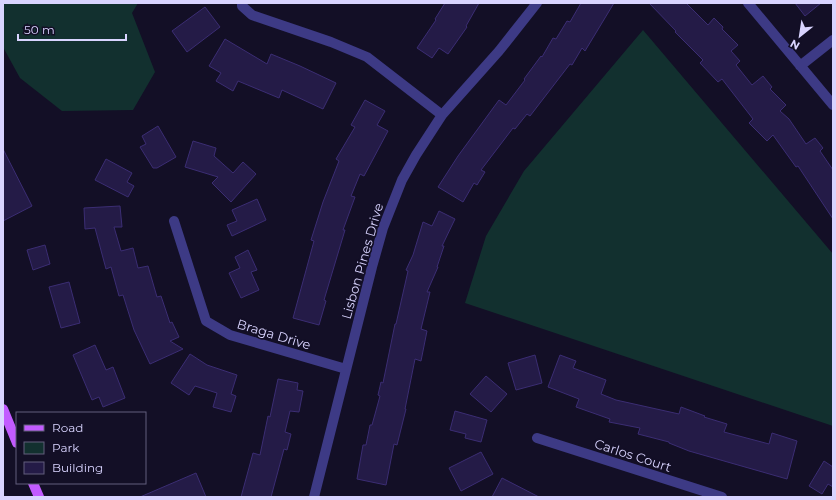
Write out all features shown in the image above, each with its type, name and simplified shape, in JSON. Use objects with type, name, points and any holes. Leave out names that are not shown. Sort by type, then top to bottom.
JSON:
[{"type":"main road","points":[[3,410],[16,441]]},
{"type":"main road","points":[[33,484],[39,497]]},
{"type":"street","points":[[242,3],[242,6],[252,15],[331,42],[367,57],[442,115]]},
{"type":"street","name":"Lisbon Pines Drive","points":[[314,497],[372,267],[383,228],[392,204],[416,155],[442,115],[499,51],[537,3]]},
{"type":"street","points":[[748,3],[833,105]]},
{"type":"street","points":[[800,66],[833,40]]},
{"type":"street","name":"Braga Drive","points":[[174,221],[206,321],[230,335],[346,369]]},
{"type":"street","name":"Carlos Court","points":[[537,438],[722,497]]},
{"type":"green space","points":[[3,3],[138,3],[132,13],[155,72],[133,110],[62,111],[20,78],[3,47]]},
{"type":"green space","points":[[643,30],[833,254],[833,426],[465,303],[486,236],[524,171]]},
{"type":"building","points":[[445,3],[479,3],[466,26],[467,27],[448,54],[439,48],[432,58],[417,48],[436,20],[435,19]]},
{"type":"building","points":[[581,3],[614,3],[585,51],[582,48],[572,65],[570,64],[530,116],[527,114],[515,129],[513,128],[481,170],[485,172],[477,185],[474,183],[463,202],[438,187],[458,156],[499,100],[506,105],[541,56],[542,57],[553,38],[556,39],[567,21],[570,22]]},
{"type":"building","points":[[649,3],[686,3],[708,25],[714,18],[723,27],[722,29],[738,45],[731,51],[740,61],[736,65],[752,85],[763,76],[772,87],[770,89],[786,105],[780,111],[789,119],[806,144],[815,138],[823,148],[820,151],[833,170],[833,219],[798,166],[796,167],[773,135],[767,141],[749,123],[753,119],[722,79],[718,82],[700,63],[703,60]]},
{"type":"building","points":[[795,3],[821,3],[805,16]]},
{"type":"building","points":[[205,7],[220,27],[187,52],[172,31]]},
{"type":"building","points":[[225,39],[267,64],[271,54],[336,83],[323,109],[282,90],[279,98],[238,81],[233,91],[216,81],[221,73],[209,66]]},
{"type":"building","points":[[365,100],[385,111],[377,125],[388,131],[364,176],[360,174],[351,196],[355,197],[343,230],[345,230],[324,300],[326,301],[319,325],[293,318],[314,241],[311,240],[323,202],[339,161],[336,159],[355,127],[351,125]]},
{"type":"building","points":[[158,126],[176,157],[157,168],[153,168],[140,147],[146,144],[142,136]]},
{"type":"building","points":[[193,141],[216,148],[214,156],[233,173],[243,162],[256,174],[231,202],[212,183],[218,177],[185,167]]},
{"type":"building","points":[[3,149],[32,206],[3,221]]},
{"type":"building","points":[[106,159],[132,173],[127,182],[134,186],[128,197],[95,180]]},
{"type":"building","points":[[257,199],[266,220],[232,236],[227,225],[237,221],[232,210]]},
{"type":"building","points":[[120,206],[122,227],[114,227],[121,251],[133,248],[138,268],[148,266],[157,297],[161,296],[170,323],[172,322],[179,337],[170,341],[183,349],[150,364],[134,330],[123,295],[119,296],[111,267],[106,269],[95,228],[85,229],[84,208]]},
{"type":"building","points":[[439,211],[455,219],[442,246],[444,246],[438,267],[427,292],[430,292],[421,329],[427,331],[421,361],[415,359],[406,409],[397,445],[394,444],[386,485],[357,479],[363,445],[366,445],[370,425],[372,425],[380,396],[378,395],[381,382],[383,383],[408,271],[406,270],[413,255],[423,222],[432,226]]},
{"type":"building","points":[[45,245],[50,264],[33,270],[27,250]]},
{"type":"building","points":[[248,250],[257,270],[251,272],[259,290],[241,298],[229,273],[240,268],[235,257]]},
{"type":"building","points":[[69,282],[80,323],[61,328],[49,287]]},
{"type":"building","points":[[95,345],[106,370],[113,367],[125,398],[103,407],[99,397],[92,400],[73,355]]},
{"type":"building","points":[[190,354],[207,365],[237,375],[231,394],[236,396],[231,412],[213,407],[217,393],[195,386],[189,395],[171,383]]},
{"type":"building","points":[[535,355],[542,383],[516,390],[508,363]]},
{"type":"building","points":[[560,355],[576,361],[573,368],[606,380],[601,394],[616,400],[679,414],[681,407],[705,416],[704,417],[727,424],[724,432],[769,444],[772,433],[797,441],[787,479],[689,451],[669,442],[638,434],[640,428],[609,422],[610,419],[576,407],[579,399],[548,387]]},
{"type":"building","points":[[486,376],[507,394],[491,412],[470,394]]},
{"type":"building","points":[[278,379],[298,383],[297,390],[303,391],[299,412],[290,411],[285,432],[291,434],[287,450],[284,449],[271,497],[241,497],[253,453],[260,455],[268,416],[270,417]]},
{"type":"building","points":[[455,411],[487,420],[481,442],[465,438],[466,434],[450,430]]},
{"type":"building","points":[[481,452],[493,474],[461,491],[449,468]]},
{"type":"building","points":[[824,461],[833,467],[833,487],[828,484],[822,494],[809,486]]},
{"type":"building","points":[[196,473],[206,497],[140,497]]},
{"type":"building","points":[[502,478],[539,497],[492,497]]}]
